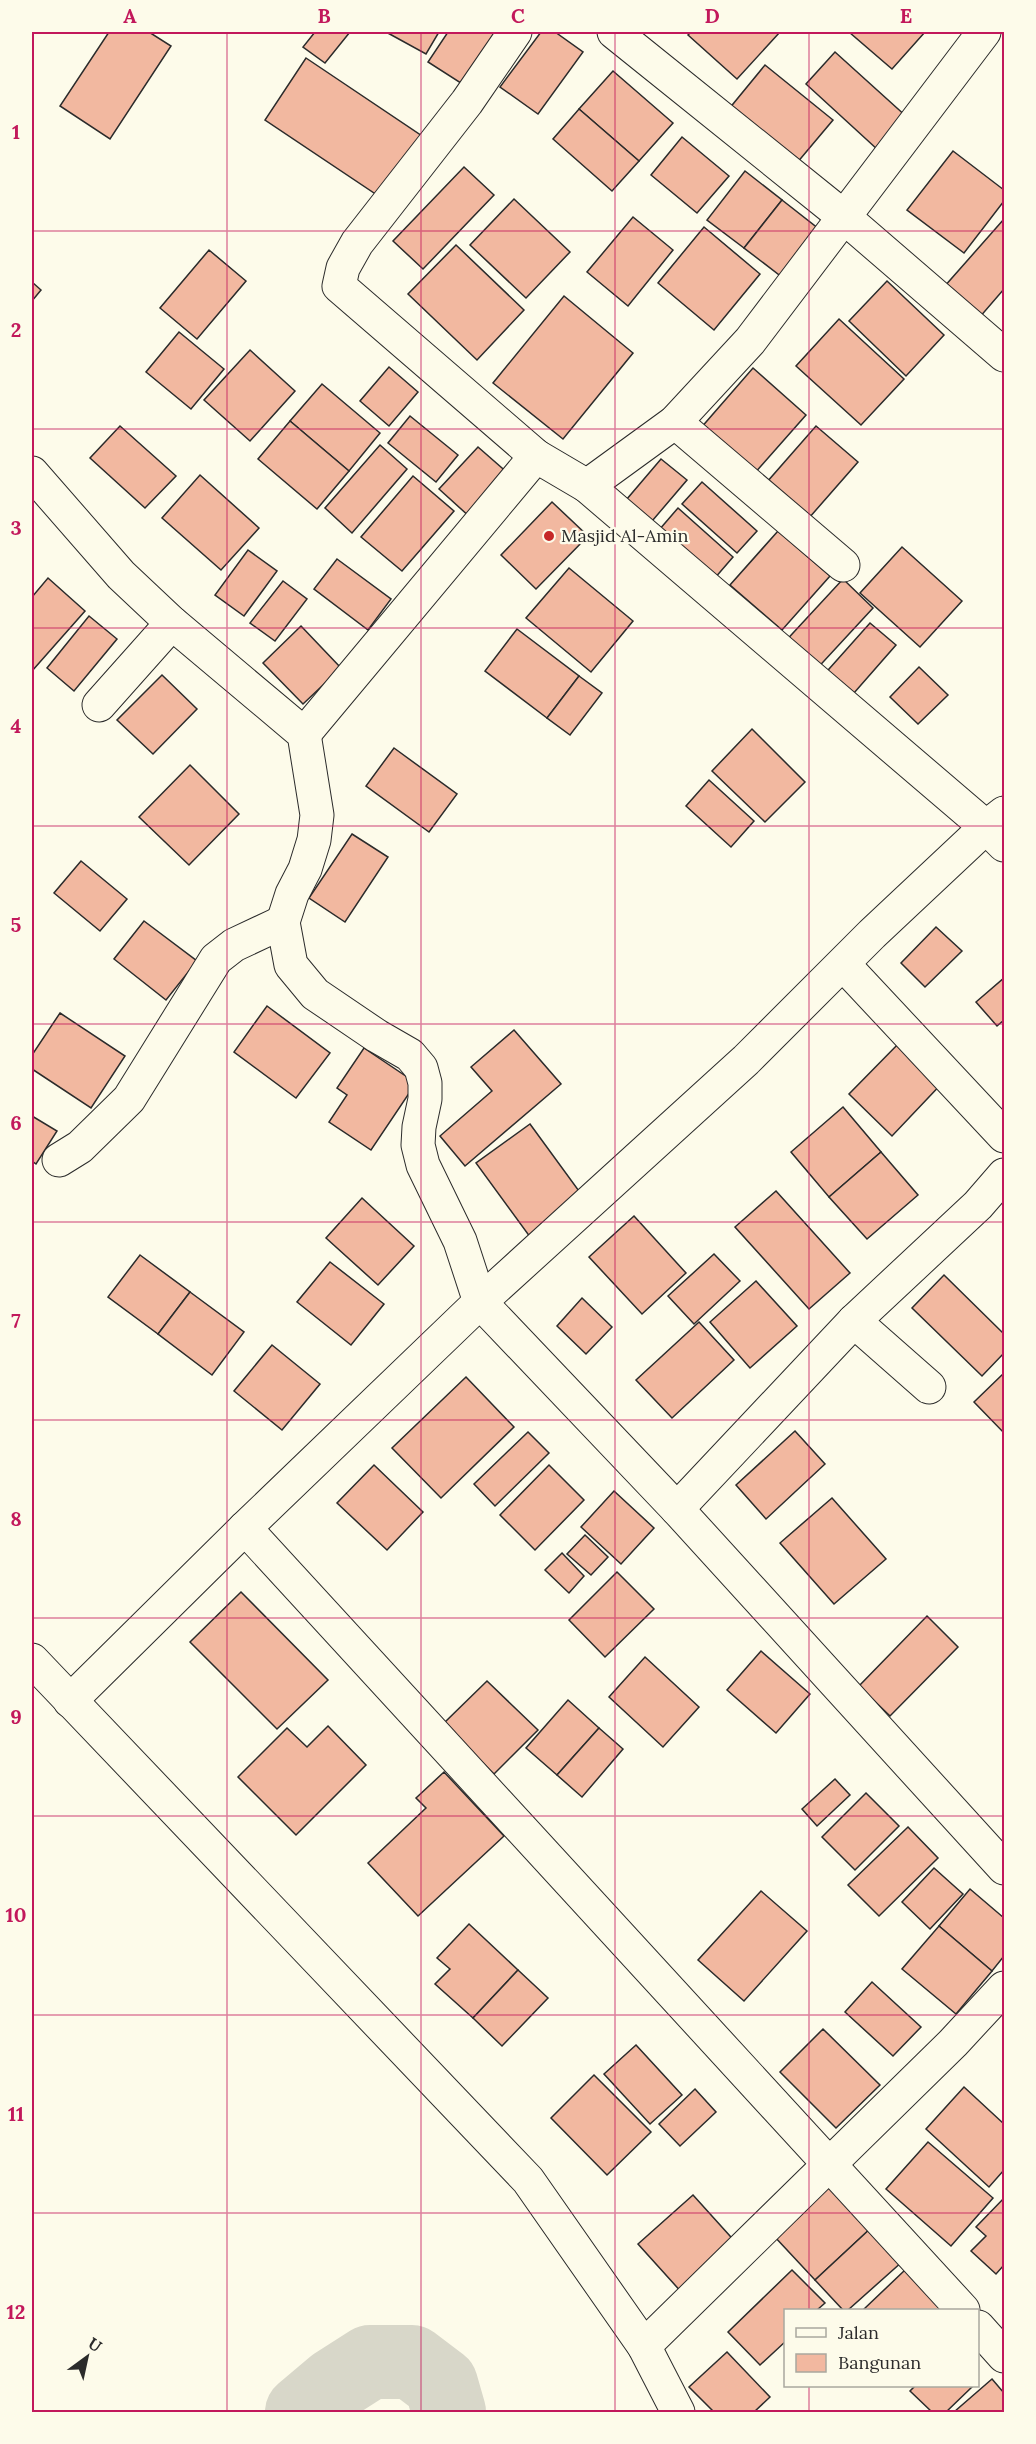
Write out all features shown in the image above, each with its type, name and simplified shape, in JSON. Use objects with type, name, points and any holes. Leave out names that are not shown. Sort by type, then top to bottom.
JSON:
[{"type":"street","points":[[70,1701],[244,1528],[480,1302],[746,1060],[873,934],[998,829],[587,486],[536,456],[339,286],[343,268],[357,243],[467,102],[515,32]]},
{"type":"street","points":[[614,32],[844,217],[1005,355]]},
{"type":"street","points":[[587,486],[675,422],[750,341],[984,32]]},
{"type":"street","points":[[997,32],[1005,38]]},
{"type":"street","points":[[675,422],[843,565]]},
{"type":"street","points":[[304,734],[536,456]]},
{"type":"street","points":[[32,473],[121,575],[172,622],[304,734],[313,781],[316,824],[314,840],[305,869],[291,894],[283,922],[291,965],[315,994],[377,1036],[410,1055],[421,1068],[425,1083],[425,1099],[418,1127],[418,1145],[423,1165],[460,1240],[480,1302],[677,1509],[1005,1868]]},
{"type":"street","points":[[99,705],[172,622]]},
{"type":"street","points":[[59,1160],[80,1147],[129,1099],[216,959],[234,945],[283,922]]},
{"type":"street","points":[[844,965],[1005,1136]]},
{"type":"street","points":[[677,1509],[854,1321],[978,1205],[1005,1175]]},
{"type":"street","points":[[854,1321],[929,1387]]},
{"type":"street","points":[[244,1528],[962,2309]]},
{"type":"street","points":[[32,1660],[528,2180],[644,2346],[678,2412]]},
{"type":"street","points":[[644,2346],[830,2165],[1005,1988]]},
{"type":"street","points":[[979,2328],[1005,2356]]},
{"type":"building","points":[[109,32],[149,32],[171,46],[110,139],[60,106]]},
{"type":"building","points":[[315,32],[350,32],[325,63],[303,47]]},
{"type":"building","points":[[386,32],[439,32],[426,54]]},
{"type":"building","points":[[448,32],[502,32],[467,87],[428,62]]},
{"type":"building","points":[[541,32],[555,32],[583,52],[538,114],[500,87]]},
{"type":"building","points":[[691,32],[780,32],[737,79],[688,35]]},
{"type":"building","points":[[849,32],[925,32],[892,69]]},
{"type":"building","points":[[835,52],[908,118],[878,150],[806,84]]},
{"type":"building","points":[[306,58],[428,140],[386,201],[265,120]]},
{"type":"building","points":[[765,65],[833,120],[791,170],[724,115]]},
{"type":"building","points":[[613,71],[673,123],[639,161],[579,109]]},
{"type":"building","points":[[579,109],[639,161],[612,191],[553,139]]},
{"type":"building","points":[[682,137],[729,176],[697,213],[651,175]]},
{"type":"building","points":[[953,151],[1004,190],[1004,201],[964,253],[907,210]]},
{"type":"building","points":[[464,167],[494,195],[423,269],[393,241]]},
{"type":"building","points":[[745,171],[782,200],[744,248],[707,220]]},
{"type":"building","points":[[514,199],[570,252],[526,298],[470,245]]},
{"type":"building","points":[[782,200],[824,233],[787,281],[744,248]]},
{"type":"building","points":[[633,217],[673,250],[628,306],[587,272]]},
{"type":"building","points":[[1004,219],[1004,289],[979,318],[944,287]]},
{"type":"building","points":[[704,227],[760,274],[714,330],[658,283]]},
{"type":"building","points":[[456,245],[524,310],[477,360],[408,294]]},
{"type":"building","points":[[209,250],[246,281],[197,339],[160,308]]},
{"type":"building","points":[[887,281],[944,335],[906,376],[849,321]]},
{"type":"building","points":[[32,282],[41,290],[32,301]]},
{"type":"building","points":[[564,296],[633,353],[563,439],[493,383]]},
{"type":"building","points":[[839,319],[904,379],[861,425],[796,366]]},
{"type":"building","points":[[179,332],[224,369],[191,409],[146,372]]},
{"type":"building","points":[[250,350],[295,391],[250,441],[204,400]]},
{"type":"building","points":[[389,367],[418,392],[389,426],[360,401]]},
{"type":"building","points":[[753,368],[806,415],[753,475],[700,429]]},
{"type":"building","points":[[322,384],[380,433],[349,471],[290,421]]},
{"type":"building","points":[[410,416],[458,455],[436,482],[388,443]]},
{"type":"building","points":[[290,421],[349,471],[317,509],[258,459]]},
{"type":"building","points":[[120,426],[176,476],[145,508],[90,458]]},
{"type":"building","points":[[816,426],[858,462],[809,518],[767,482]]},
{"type":"building","points":[[380,445],[407,469],[352,533],[325,508]]},
{"type":"building","points":[[478,447],[510,475],[471,518],[439,489]]},
{"type":"building","points":[[661,459],[687,480],[647,527],[621,506]]},
{"type":"building","points":[[200,475],[259,528],[221,570],[162,518]]},
{"type":"building","points":[[413,476],[454,511],[402,571],[361,537]]},
{"type":"building","points":[[702,482],[757,531],[737,553],[682,504]]},
{"type":"building","points":[[552,502],[588,536],[536,589],[501,555]]},
{"type":"building","points":[[678,508],[733,557],[708,586],[653,537]]},
{"type":"building","points":[[778,531],[830,576],[782,630],[730,585]]},
{"type":"building","points":[[902,547],[962,601],[920,647],[860,593]]},
{"type":"building","points":[[248,550],[277,571],[244,616],[215,595]]},
{"type":"building","points":[[337,559],[391,599],[368,630],[314,589]]},
{"type":"building","points":[[569,568],[633,621],[591,672],[526,618]]},
{"type":"building","points":[[48,578],[85,611],[32,671],[32,597]]},
{"type":"building","points":[[843,579],[873,608],[812,674],[781,646]]},
{"type":"building","points":[[283,581],[307,599],[275,641],[250,623]]},
{"type":"building","points":[[89,616],[117,639],[74,691],[47,668]]},
{"type":"building","points":[[870,623],[896,645],[847,701],[821,678]]},
{"type":"building","points":[[301,626],[341,668],[303,704],[263,663]]},
{"type":"building","points":[[517,629],[579,676],[547,718],[485,671]]},
{"type":"building","points":[[919,667],[948,695],[918,724],[890,697]]},
{"type":"building","points":[[162,675],[197,709],[153,754],[117,720]]},
{"type":"building","points":[[579,676],[602,693],[570,735],[547,718]]},
{"type":"building","points":[[752,729],[805,782],[765,822],[712,771]]},
{"type":"building","points":[[394,748],[457,794],[429,832],[366,786]]},
{"type":"building","points":[[190,765],[239,814],[189,865],[139,817]]},
{"type":"building","points":[[709,780],[754,821],[731,847],[686,806]]},
{"type":"building","points":[[352,834],[388,857],[345,922],[309,898]]},
{"type":"building","points":[[81,861],[127,899],[100,931],[54,893]]},
{"type":"building","points":[[144,921],[197,961],[166,1000],[114,959]]},
{"type":"building","points":[[936,927],[962,951],[925,987],[901,963]]},
{"type":"building","points":[[1004,978],[1004,1020],[997,1026],[976,1002]]},
{"type":"building","points":[[267,1006],[330,1053],[296,1098],[234,1052]]},
{"type":"building","points":[[60,1013],[125,1056],[91,1108],[32,1069],[32,1055]]},
{"type":"building","points":[[514,1030],[561,1084],[465,1166],[440,1136],[492,1091],[471,1067]]},
{"type":"building","points":[[903,1039],[946,1079],[892,1136],[849,1094]]},
{"type":"building","points":[[364,1048],[416,1083],[371,1150],[329,1122],[347,1095],[337,1088]]},
{"type":"building","points":[[843,1107],[881,1152],[829,1197],[791,1152]]},
{"type":"building","points":[[32,1116],[57,1131],[36,1164],[32,1161]]},
{"type":"building","points":[[530,1124],[587,1202],[533,1241],[476,1163]]},
{"type":"building","points":[[881,1152],[918,1195],[867,1239],[829,1197]]},
{"type":"building","points":[[776,1191],[850,1273],[809,1309],[735,1227]]},
{"type":"building","points":[[362,1198],[414,1246],[378,1285],[326,1238]]},
{"type":"building","points":[[634,1216],[686,1273],[642,1314],[589,1257]]},
{"type":"building","points":[[714,1254],[740,1281],[694,1324],[668,1296]]},
{"type":"building","points":[[140,1255],[190,1292],[158,1334],[108,1297]]},
{"type":"building","points":[[330,1262],[384,1304],[351,1345],[297,1302]]},
{"type":"building","points":[[944,1275],[1004,1334],[1004,1353],[982,1376],[912,1308]]},
{"type":"building","points":[[756,1281],[797,1326],[750,1368],[710,1322]]},
{"type":"building","points":[[190,1292],[244,1332],[212,1375],[158,1334]]},
{"type":"building","points":[[582,1298],[612,1327],[586,1354],[557,1326]]},
{"type":"building","points":[[699,1322],[734,1360],[672,1418],[636,1380]]},
{"type":"building","points":[[272,1345],[320,1384],[282,1430],[234,1391]]},
{"type":"building","points":[[1004,1373],[1004,1433],[974,1402]]},
{"type":"building","points":[[466,1377],[514,1427],[441,1498],[392,1448]]},
{"type":"building","points":[[795,1431],[825,1464],[766,1519],[736,1485]]},
{"type":"building","points":[[528,1432],[549,1453],[495,1506],[474,1484]]},
{"type":"building","points":[[374,1465],[423,1512],[387,1550],[337,1503]]},
{"type":"building","points":[[549,1465],[584,1500],[535,1550],[500,1515]]},
{"type":"building","points":[[614,1491],[654,1528],[621,1564],[581,1527]]},
{"type":"building","points":[[832,1498],[886,1559],[834,1604],[780,1543]]},
{"type":"building","points":[[585,1535],[608,1557],[591,1575],[567,1554]]},
{"type":"building","points":[[562,1553],[584,1576],[569,1593],[545,1570]]},
{"type":"building","points":[[617,1572],[654,1609],[605,1657],[569,1620]]},
{"type":"building","points":[[241,1592],[328,1680],[277,1729],[190,1642]]},
{"type":"building","points":[[927,1616],[958,1647],[890,1716],[859,1686]]},
{"type":"building","points":[[761,1651],[810,1694],[776,1733],[727,1690]]},
{"type":"building","points":[[645,1657],[699,1707],[663,1747],[609,1697]]},
{"type":"building","points":[[487,1681],[538,1730],[494,1774],[443,1724]]},
{"type":"building","points":[[568,1700],[599,1728],[557,1775],[526,1748]]},
{"type":"building","points":[[328,1726],[366,1765],[296,1835],[238,1777],[287,1728],[307,1747]]},
{"type":"building","points":[[599,1728],[623,1749],[582,1797],[557,1775]]},
{"type":"building","points":[[444,1772],[504,1836],[418,1916],[368,1863],[426,1808],[416,1798]]},
{"type":"building","points":[[835,1779],[850,1795],[817,1826],[802,1809]]},
{"type":"building","points":[[866,1793],[899,1826],[855,1870],[822,1837]]},
{"type":"building","points":[[908,1827],[938,1858],[879,1916],[848,1885]]},
{"type":"building","points":[[934,1868],[963,1894],[930,1929],[902,1902]]},
{"type":"building","points":[[970,1889],[1004,1918],[1004,1956],[992,1971],[939,1926]]},
{"type":"building","points":[[761,1891],[807,1931],[744,2001],[698,1960]]},
{"type":"building","points":[[469,1924],[518,1970],[473,2018],[435,1984],[450,1969],[437,1958]]},
{"type":"building","points":[[939,1926],[992,1971],[956,2014],[902,1969]]},
{"type":"building","points":[[518,1970],[548,1998],[502,2046],[473,2018]]},
{"type":"building","points":[[872,1982],[921,2027],[893,2056],[845,2012]]},
{"type":"building","points":[[823,2029],[880,2085],[836,2128],[780,2072]]},
{"type":"building","points":[[636,2045],[682,2095],[650,2124],[604,2074]]},
{"type":"building","points":[[594,2075],[651,2132],[607,2175],[551,2118]]},
{"type":"building","points":[[964,2087],[1004,2124],[1004,2170],[989,2187],[926,2129]]},
{"type":"building","points":[[695,2089],[716,2112],[680,2146],[659,2124]]},
{"type":"building","points":[[928,2142],[993,2198],[951,2246],[886,2189]]},
{"type":"building","points":[[831,2184],[872,2227],[815,2280],[774,2236]]},
{"type":"building","points":[[693,2195],[739,2246],[684,2295],[638,2244]]},
{"type":"building","points":[[1004,2198],[1004,2265],[996,2274],[971,2251],[986,2236],[976,2227]]},
{"type":"building","points":[[872,2227],[903,2261],[849,2309],[842,2309],[815,2280]]},
{"type":"building","points":[[792,2270],[825,2303],[818,2309],[784,2309],[784,2343],[760,2365],[728,2332]]},
{"type":"building","points":[[905,2270],[945,2309],[864,2309]]},
{"type":"building","points":[[727,2352],[770,2397],[754,2412],[714,2412],[689,2387]]},
{"type":"building","points":[[992,2379],[1004,2393],[1004,2412],[954,2412]]},
{"type":"building","points":[[914,2387],[972,2387],[946,2412],[932,2412],[910,2391]]},
{"type":"waterway","points":[[302,2412],[334,2385],[370,2362],[412,2362],[441,2384],[449,2412]]},
{"type":"place","name":"Masjid Al-Amin","points":[[549,536]]}]
